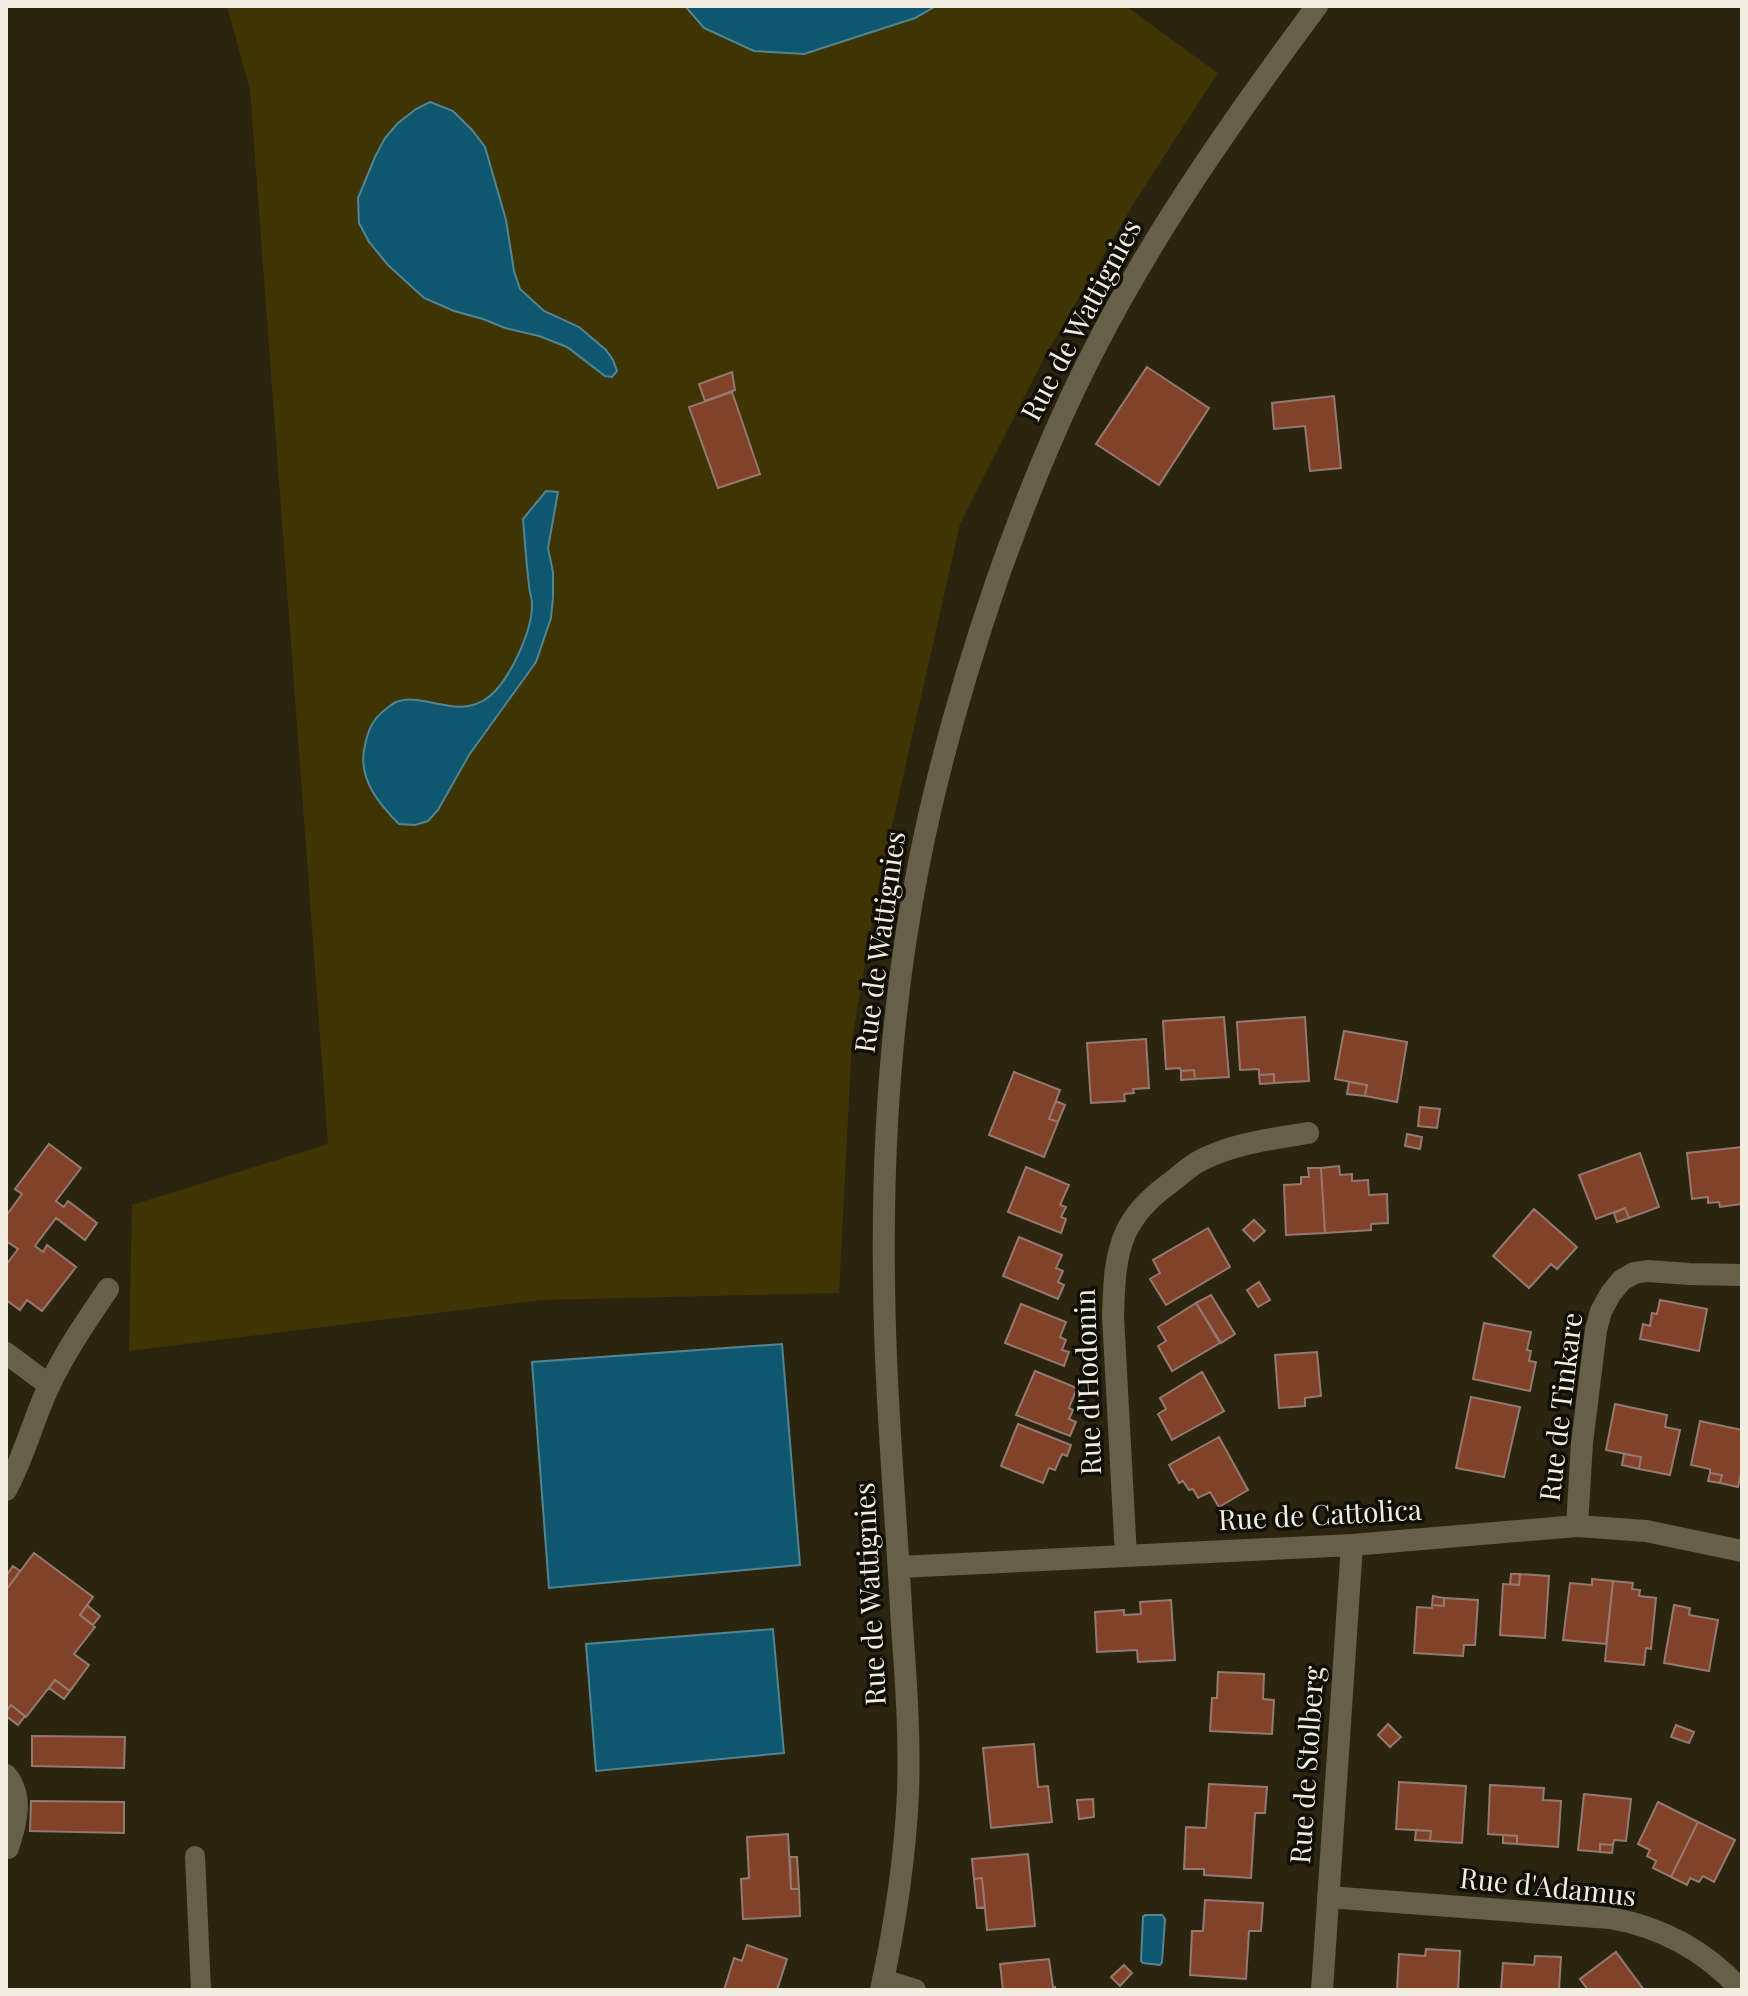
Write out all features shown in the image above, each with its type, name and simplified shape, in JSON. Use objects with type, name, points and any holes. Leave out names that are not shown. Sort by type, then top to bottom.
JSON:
[{"type":"street","name":"Rue de Wattignies","points":[[915,1990],[882,1985],[902,1878],[908,1789],[908,1722],[884,1283],[886,1152],[896,1012],[918,866],[944,752],[974,648],[1057,425],[1093,351],[1142,263],[1206,161],[1317,6]]},
{"type":"street","name":"Rue d'Hodonin","points":[[1126,1556],[1113,1316],[1114,1276],[1126,1231],[1141,1209],[1196,1163],[1229,1149],[1308,1133]]},
{"type":"street","name":"Rue de Tinkare","points":[[1577,1526],[1582,1443],[1596,1330],[1601,1311],[1611,1293],[1622,1280],[1634,1273],[1647,1271],[1742,1275]]},
{"type":"street","points":[[6,1490],[49,1385],[108,1289]]},
{"type":"street","points":[[6,1353],[49,1385]]},
{"type":"street","name":"Rue de Cattolica","points":[[899,1567],[1352,1545],[1577,1526],[1646,1531],[1742,1551]]},
{"type":"street","name":"Rue de Stolberg","points":[[1322,1990],[1352,1545]]},
{"type":"street","points":[[6,1775],[13,1783],[17,1808],[17,1819],[8,1848]]},
{"type":"street","name":"Rue d'Adamus","points":[[1328,1897],[1633,1922],[1676,1939],[1716,1966],[1741,1990]]},
{"type":"lane","points":[[195,1856],[201,1990]]},
{"type":"shaded area","points":[[227,6],[1129,6],[1218,73],[1137,198],[1044,358],[960,524],[878,888],[852,1040],[839,1293],[542,1300],[129,1351],[132,1205],[328,1144],[250,90]]},
{"type":"water","points":[[685,6],[936,6],[915,18],[804,54],[754,51],[704,28]]},
{"type":"water","points":[[430,102],[453,111],[485,147],[506,220],[520,289],[544,311],[579,327],[606,350],[617,371],[612,377],[605,376],[567,347],[454,311],[424,298],[388,265],[369,242],[359,223],[358,198],[375,157],[398,123]]},
{"type":"water","points":[[546,491],[558,492],[548,548],[553,572],[553,597],[551,618],[536,662],[469,755],[438,810],[428,821],[415,825],[399,824],[372,791],[365,771],[364,750],[370,727],[381,713],[396,702],[418,700],[466,706],[478,703],[498,688],[524,640],[531,614],[523,519]]},
{"type":"water","points":[[782,1344],[800,1565],[549,1588],[532,1362]]},
{"type":"water","points":[[773,1629],[784,1753],[596,1771],[586,1644]]},
{"type":"water","points":[[1145,1915],[1162,1915],[1165,1919],[1160,1965],[1141,1961]]},
{"type":"building","points":[[1147,367],[1209,408],[1159,485],[1096,444]]},
{"type":"building","points":[[732,372],[735,390],[705,401],[699,384]]},
{"type":"building","points":[[732,392],[760,474],[718,488],[689,407]]},
{"type":"building","points":[[1334,396],[1341,468],[1310,471],[1305,426],[1274,429],[1272,403]]},
{"type":"building","points":[[1224,1017],[1229,1077],[1195,1079],[1194,1070],[1166,1069],[1163,1021]]},
{"type":"building","points":[[1305,1017],[1309,1081],[1274,1083],[1274,1074],[1259,1075],[1259,1069],[1240,1070],[1237,1022]]},
{"type":"building","points":[[1344,1031],[1407,1042],[1397,1102],[1365,1096],[1367,1085],[1335,1079]]},
{"type":"building","points":[[1146,1039],[1149,1088],[1133,1089],[1134,1093],[1124,1094],[1125,1101],[1091,1103],[1087,1043]]},
{"type":"building","points":[[1194,1070],[1195,1079],[1181,1080],[1181,1071]]},
{"type":"building","points":[[1014,1072],[1060,1090],[1049,1119],[1058,1122],[1044,1157],[989,1135]]},
{"type":"building","points":[[1274,1074],[1274,1083],[1260,1084],[1259,1075]]},
{"type":"building","points":[[1349,1082],[1367,1085],[1365,1096],[1347,1094]]},
{"type":"building","points":[[1056,1101],[1065,1105],[1058,1122],[1049,1119]]},
{"type":"building","points":[[1420,1107],[1440,1109],[1437,1128],[1418,1126]]},
{"type":"building","points":[[1407,1134],[1422,1137],[1420,1149],[1405,1146]]},
{"type":"building","points":[[49,1144],[81,1168],[56,1201],[64,1207],[68,1201],[97,1223],[85,1240],[56,1218],[35,1246],[43,1252],[47,1245],[76,1267],[42,1311],[27,1300],[20,1310],[6,1300],[6,1265],[18,1249],[6,1241],[6,1216],[22,1194],[15,1189]]},
{"type":"building","points":[[1742,1147],[1742,1204],[1720,1207],[1719,1202],[1708,1203],[1708,1197],[1692,1199],[1687,1153]]},
{"type":"building","points":[[1640,1153],[1659,1207],[1629,1218],[1625,1208],[1596,1219],[1579,1175]]},
{"type":"building","points":[[1339,1166],[1340,1175],[1352,1174],[1352,1181],[1368,1180],[1369,1195],[1387,1194],[1388,1223],[1371,1224],[1371,1230],[1325,1233],[1321,1168]]},
{"type":"building","points":[[1026,1167],[1069,1185],[1060,1205],[1066,1207],[1061,1217],[1066,1219],[1061,1233],[1008,1212]]},
{"type":"building","points":[[1308,1168],[1321,1168],[1325,1233],[1286,1235],[1284,1185],[1301,1184],[1301,1177],[1309,1177]]},
{"type":"building","points":[[1625,1208],[1629,1218],[1617,1222],[1614,1213]]},
{"type":"building","points":[[1534,1209],[1577,1247],[1557,1269],[1551,1264],[1529,1288],[1493,1256]]},
{"type":"building","points":[[1254,1220],[1265,1231],[1254,1241],[1243,1230]]},
{"type":"building","points":[[1208,1228],[1230,1267],[1166,1305],[1150,1279],[1160,1273],[1153,1260]]},
{"type":"building","points":[[1019,1237],[1062,1255],[1056,1268],[1063,1271],[1058,1282],[1064,1285],[1058,1299],[1003,1276]]},
{"type":"building","points":[[1259,1282],[1270,1300],[1258,1307],[1247,1290]]},
{"type":"building","points":[[1211,1295],[1235,1334],[1221,1343],[1196,1303]]},
{"type":"building","points":[[1660,1300],[1707,1309],[1699,1351],[1640,1339],[1643,1324],[1650,1326],[1652,1313],[1657,1314]]},
{"type":"building","points":[[1196,1303],[1220,1343],[1172,1371],[1158,1346],[1166,1341],[1158,1327]]},
{"type":"building","points":[[1021,1304],[1066,1322],[1060,1337],[1066,1340],[1062,1350],[1069,1352],[1064,1366],[1005,1343]]},
{"type":"building","points":[[1484,1323],[1531,1332],[1527,1350],[1531,1351],[1529,1361],[1536,1362],[1530,1391],[1473,1379]]},
{"type":"building","points":[[1317,1352],[1321,1396],[1305,1398],[1305,1406],[1279,1408],[1275,1355]]},
{"type":"building","points":[[1035,1371],[1077,1388],[1069,1408],[1073,1410],[1069,1419],[1076,1422],[1070,1436],[1016,1415]]},
{"type":"building","points":[[1202,1372],[1224,1411],[1172,1440],[1158,1414],[1166,1409],[1160,1398]]},
{"type":"building","points":[[1471,1397],[1520,1407],[1504,1477],[1456,1468]]},
{"type":"building","points":[[1615,1404],[1667,1415],[1665,1427],[1680,1430],[1670,1475],[1639,1469],[1641,1457],[1606,1450]]},
{"type":"building","points":[[1700,1421],[1742,1430],[1742,1469],[1738,1487],[1720,1483],[1722,1475],[1710,1473],[1710,1469],[1691,1465]]},
{"type":"building","points":[[1018,1424],[1071,1445],[1067,1456],[1062,1454],[1055,1470],[1049,1468],[1043,1483],[1001,1466]]},
{"type":"building","points":[[1219,1437],[1248,1490],[1219,1507],[1210,1492],[1198,1498],[1183,1481],[1179,1483],[1169,1465]]},
{"type":"building","points":[[1624,1454],[1641,1457],[1639,1469],[1622,1465]]},
{"type":"building","points":[[1710,1473],[1722,1475],[1720,1483],[1708,1481]]},
{"type":"building","points":[[34,1553],[93,1597],[80,1615],[95,1627],[74,1654],[89,1665],[70,1691],[55,1680],[26,1717],[11,1705],[6,1712],[6,1590]]},
{"type":"building","points":[[13,1566],[20,1571],[6,1590],[6,1576]]},
{"type":"building","points":[[1511,1574],[1520,1574],[1519,1585],[1510,1584]]},
{"type":"building","points":[[1520,1574],[1549,1576],[1545,1638],[1500,1635],[1503,1584],[1519,1585]]},
{"type":"building","points":[[1592,1579],[1613,1581],[1606,1644],[1563,1640],[1570,1583],[1592,1585]]},
{"type":"building","points":[[1613,1581],[1633,1583],[1632,1589],[1640,1590],[1639,1596],[1656,1598],[1651,1649],[1646,1648],[1644,1665],[1605,1661]]},
{"type":"building","points":[[1433,1596],[1444,1598],[1444,1606],[1432,1605]]},
{"type":"building","points":[[1444,1598],[1478,1600],[1475,1645],[1464,1645],[1463,1656],[1414,1653],[1417,1607],[1444,1606]]},
{"type":"building","points":[[1171,1600],[1175,1660],[1138,1662],[1137,1650],[1097,1652],[1095,1612],[1124,1610],[1124,1615],[1141,1614],[1140,1602]]},
{"type":"building","points":[[87,1605],[100,1616],[93,1625],[80,1615]]},
{"type":"building","points":[[1674,1605],[1690,1608],[1689,1615],[1718,1620],[1709,1671],[1664,1663]]},
{"type":"building","points":[[1218,1672],[1264,1674],[1263,1699],[1274,1700],[1272,1734],[1210,1731],[1212,1698],[1217,1698]]},
{"type":"building","points":[[55,1680],[70,1691],[64,1699],[49,1688]]},
{"type":"building","points":[[11,1705],[25,1716],[18,1725],[6,1716]]},
{"type":"building","points":[[1388,1724],[1401,1737],[1390,1747],[1378,1735]]},
{"type":"building","points":[[1676,1725],[1694,1732],[1689,1743],[1671,1737]]},
{"type":"building","points":[[32,1736],[125,1737],[124,1768],[32,1766]]},
{"type":"building","points":[[1034,1744],[1038,1787],[1048,1786],[1052,1822],[991,1828],[983,1748]]},
{"type":"building","points":[[1399,1782],[1466,1786],[1462,1843],[1430,1841],[1431,1831],[1396,1829]]},
{"type":"building","points":[[1209,1784],[1267,1787],[1265,1813],[1255,1813],[1251,1878],[1204,1875],[1204,1869],[1184,1869],[1186,1827],[1206,1828]]},
{"type":"building","points":[[1490,1785],[1544,1788],[1543,1800],[1561,1801],[1558,1847],[1517,1844],[1517,1836],[1488,1834]]},
{"type":"building","points":[[1584,1794],[1631,1799],[1626,1841],[1614,1840],[1613,1845],[1600,1844],[1600,1852],[1578,1850]]},
{"type":"building","points":[[1093,1799],[1094,1817],[1079,1819],[1077,1800]]},
{"type":"building","points":[[31,1801],[124,1802],[124,1833],[30,1831]]},
{"type":"building","points":[[1658,1802],[1698,1822],[1671,1877],[1653,1868],[1656,1861],[1647,1856],[1650,1850],[1638,1844]]},
{"type":"building","points":[[1698,1822],[1735,1840],[1714,1882],[1703,1876],[1699,1882],[1690,1878],[1687,1885],[1671,1877]]},
{"type":"building","points":[[1416,1830],[1431,1831],[1430,1841],[1415,1840]]},
{"type":"building","points":[[788,1834],[791,1889],[799,1889],[800,1916],[743,1919],[741,1879],[749,1878],[747,1837]]},
{"type":"building","points":[[1503,1835],[1517,1836],[1517,1844],[1503,1843]]},
{"type":"building","points":[[1600,1844],[1613,1845],[1612,1853],[1600,1852]]},
{"type":"building","points":[[1028,1854],[1035,1926],[987,1930],[982,1878],[974,1879],[972,1859]]},
{"type":"building","points":[[790,1857],[797,1857],[799,1889],[791,1889]]},
{"type":"building","points":[[982,1878],[985,1907],[977,1908],[974,1879]]},
{"type":"building","points":[[1205,1900],[1263,1903],[1261,1931],[1249,1931],[1246,1979],[1190,1975],[1192,1931],[1203,1931]]},
{"type":"building","points":[[747,1945],[787,1959],[777,1990],[724,1990],[734,1958],[742,1961]]},
{"type":"building","points":[[1426,1949],[1460,1951],[1458,1990],[1397,1990],[1399,1954],[1425,1956]]},
{"type":"building","points":[[1616,1952],[1644,1990],[1588,1990],[1580,1979]]},
{"type":"building","points":[[1535,1956],[1561,1957],[1559,1990],[1501,1990],[1503,1963],[1534,1965]]},
{"type":"building","points":[[1049,1959],[1055,1990],[1003,1990],[1000,1964]]},
{"type":"building","points":[[1124,1965],[1132,1973],[1120,1986],[1111,1977]]}]
